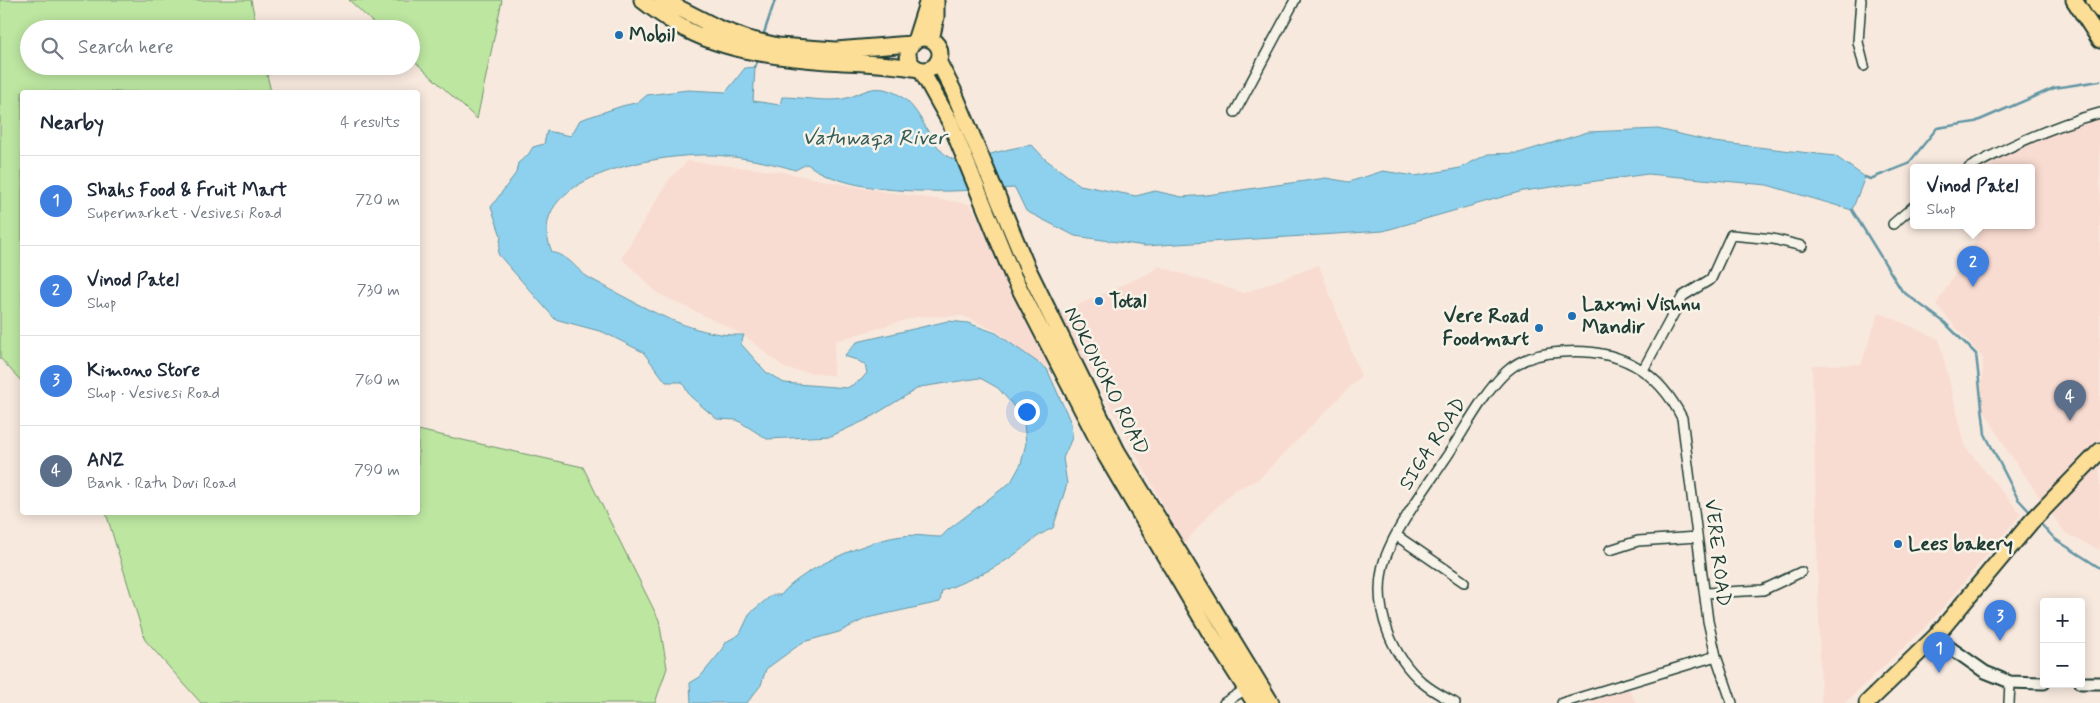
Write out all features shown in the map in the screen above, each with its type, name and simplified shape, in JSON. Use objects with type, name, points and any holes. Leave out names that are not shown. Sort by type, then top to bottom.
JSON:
[{"type":"main road","points":[[642,0],[671,21],[695,33],[743,50],[783,57],[879,64],[920,70],[931,68],[938,61],[938,47],[931,40],[923,38],[913,42],[836,50],[778,46],[748,39],[718,28],[663,0]]},
{"type":"main road","points":[[920,70],[908,58],[928,0]]},
{"type":"main road","points":[[931,40],[936,16],[936,0]]},
{"type":"main road","points":[[2074,0],[2100,40]]},
{"type":"main road","points":[[2094,0],[2100,10]]},
{"type":"main road","name":"NOKONOKO ROAD","points":[[938,61],[953,90],[968,150]]},
{"type":"main road","name":"NOKONOKO ROAD","points":[[920,70],[968,150],[987,192],[1026,266],[1092,415],[1117,451],[1252,684],[1271,703]]},
{"type":"main road","points":[[1867,703],[1935,637],[2031,522],[2100,451]]},
{"type":"main road","name":"NOKONOKO ROAD","points":[[1252,684],[1255,703]]},
{"type":"street","points":[[1236,112],[1295,0]]},
{"type":"street","points":[[1861,0],[1858,42],[1864,66]]},
{"type":"street","points":[[1976,164],[2006,148],[2054,127],[2100,112]]},
{"type":"street","points":[[1893,224],[1910,209]]},
{"type":"street","points":[[1643,370],[1683,296],[1711,279],[1732,235],[1773,239],[1802,246]]},
{"type":"street","name":"SIGA ROAD","points":[[1455,703],[1436,692],[1411,671],[1391,640],[1381,603],[1382,570],[1389,550],[1414,504],[1490,390],[1514,366],[1540,355],[1582,350],[1619,357],[1643,370],[1665,391],[1676,407]]},
{"type":"street","name":"VERE ROAD","points":[[1676,407],[1685,428],[1697,537],[1716,656],[1732,703]]},
{"type":"street","points":[[1397,536],[1464,582]]},
{"type":"street","points":[[1610,550],[1638,541],[1697,537]]},
{"type":"street","points":[[1706,593],[1763,590],[1801,572]]},
{"type":"street","points":[[1935,637],[1967,662],[1985,672],[2010,682],[2040,683]]},
{"type":"street","points":[[1562,703],[1716,656]]},
{"type":"street","points":[[2009,703],[2010,682]]},
{"type":"street","points":[[2085,683],[2100,683]]},
{"type":"street","points":[[1224,703],[1252,684]]},
{"type":"shaded area","points":[[2100,108],[2100,550],[2066,534],[2008,452],[1981,405],[1983,358],[1936,305],[1982,229],[2035,229],[2035,164],[1992,164],[1994,149]]},
{"type":"shaded area","points":[[688,161],[782,172],[862,188],[970,204],[1040,322],[1149,273],[1158,266],[1244,293],[1319,265],[1361,376],[1259,479],[1235,490],[1209,515],[1184,544],[1085,359],[1050,368],[1037,363],[996,331],[963,316],[916,317],[835,341],[833,376],[786,369],[744,335],[657,293],[621,258],[670,178]]},
{"type":"shaded area","points":[[1879,312],[1939,339],[1966,448],[2021,514],[1931,622],[1845,703],[1821,703],[1812,365],[1861,364]]},
{"type":"shaded area","points":[[1627,686],[1636,703],[1570,703]]},
{"type":"green space","points":[[0,0],[251,0],[255,20],[20,20],[20,75],[267,75],[271,90],[20,90],[20,380],[0,358]]},
{"type":"green space","points":[[349,0],[502,0],[477,119],[420,66],[420,20],[370,20]]},
{"type":"green space","points":[[420,430],[583,467],[659,620],[667,668],[655,703],[201,703],[145,640],[107,515],[420,515]]},
{"type":"water","name":"Vatuwaqa River","points":[[755,67],[753,101],[780,105],[782,97],[836,100],[848,98],[873,89],[884,89],[899,95],[910,105],[919,116],[934,142],[942,152],[953,159],[968,162],[1002,151],[1032,145],[1045,159],[1080,185],[1136,196],[1155,191],[1182,197],[1207,195],[1326,178],[1349,182],[1383,171],[1415,176],[1460,168],[1488,154],[1519,153],[1588,132],[1658,129],[1714,142],[1835,156],[1865,177],[1852,210],[1767,185],[1648,174],[1523,191],[1383,231],[1145,246],[1075,236],[1026,211],[1015,188],[964,191],[907,191],[879,188],[852,183],[828,175],[807,164],[795,170],[752,160],[709,155],[659,159],[629,165],[599,175],[574,188],[556,205],[547,226],[552,252],[566,258],[582,273],[593,280],[666,318],[705,331],[744,335],[741,344],[766,372],[784,383],[847,388],[861,380],[867,373],[865,365],[844,356],[857,342],[948,321],[968,323],[996,333],[1047,369],[1071,423],[1072,438],[1063,458],[1067,484],[1053,528],[1039,535],[1012,557],[997,566],[942,591],[940,602],[867,618],[839,632],[803,642],[766,669],[761,685],[747,703],[691,703],[690,683],[700,677],[723,649],[726,642],[740,634],[750,613],[772,595],[781,595],[804,575],[855,549],[889,538],[908,535],[941,537],[1011,482],[1021,464],[1026,443],[1024,424],[1012,404],[998,388],[980,378],[920,387],[866,420],[831,436],[767,439],[737,420],[717,419],[690,396],[682,382],[666,382],[643,352],[603,332],[555,319],[498,254],[501,236],[491,207],[516,173],[518,163],[528,155],[533,147],[544,144],[547,131],[571,136],[580,120],[639,102],[647,95],[688,90],[726,92],[745,68]]},
{"type":"waterway","points":[[764,33],[775,0]]},
{"type":"waterway","points":[[755,67],[757,62]]},
{"type":"waterway","points":[[1865,177],[1870,179],[1908,164],[1937,128],[1975,122],[2054,88],[2100,81]]},
{"type":"waterway","points":[[1852,210],[1902,291],[1944,322],[1976,354],[1985,434],[2018,499],[2031,513]]},
{"type":"waterway","points":[[2038,521],[2055,539],[2100,568]]},
{"type":"place","name":"Mobil","points":[[619,35]]},
{"type":"place","name":"Vinod Patel","points":[[1973,287]]},
{"type":"place","name":"Total","points":[[1099,301]]},
{"type":"place","name":"Laxmi Vishnu Mandir","points":[[1572,316]]},
{"type":"place","name":"Vere Road Foodmart","points":[[1539,328]]},
{"type":"place","name":"ANZ","points":[[2070,421]]},
{"type":"place","name":"Lees bakery","points":[[1898,544]]},
{"type":"place","name":"Kimono Store","points":[[2000,641]]},
{"type":"place","name":"Shahs Food & Fruit Mart","points":[[1939,673]]}]
